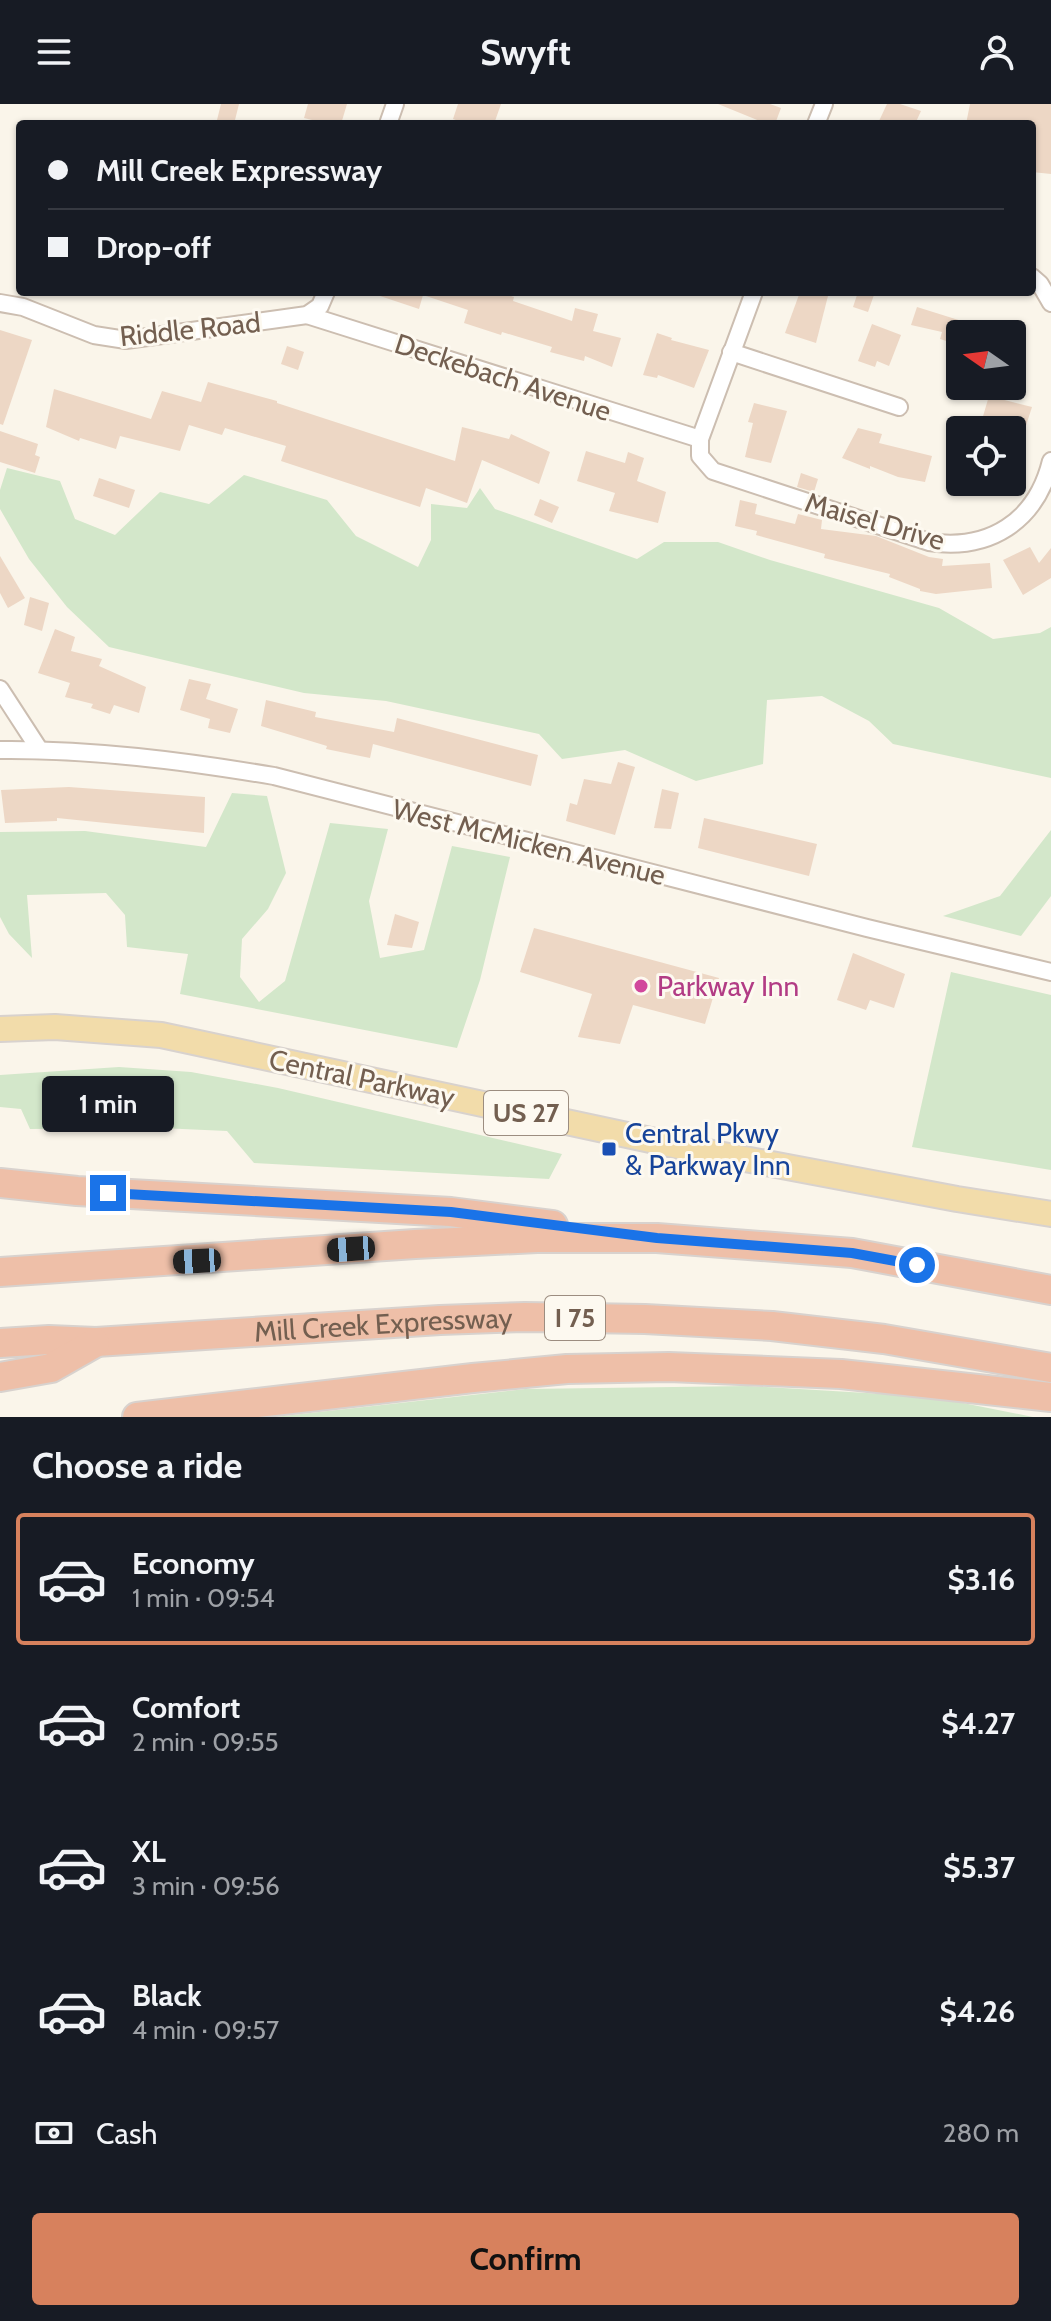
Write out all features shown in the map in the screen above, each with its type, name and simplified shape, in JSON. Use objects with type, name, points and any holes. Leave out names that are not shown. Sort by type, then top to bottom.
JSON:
[{"type":"highway","points":[[0,1183],[77,1191],[451,1212],[657,1238],[852,1253],[1051,1290]]},
{"type":"highway","points":[[0,1272],[415,1244],[537,1238],[657,1238]]},
{"type":"highway","name":"Mill Creek Expressway","points":[[0,1343],[49,1340],[96,1342],[454,1319],[645,1319],[772,1326],[884,1339],[1051,1368]]},
{"type":"highway","points":[[0,1377],[51,1368],[96,1342]]},
{"type":"highway","points":[[137,1417],[473,1378],[567,1369],[654,1367],[841,1374],[1051,1397]]},
{"type":"main road","name":"Central Parkway","points":[[0,1029],[55,1027],[161,1035],[697,1150],[1051,1214]]},
{"type":"street","points":[[1036,280],[1051,303]]},
{"type":"street","points":[[307,315],[320,306],[324,296]]},
{"type":"street","points":[[700,439],[752,296]]},
{"type":"street","name":"Riddle Road","points":[[0,303],[23,307],[94,335],[126,340],[307,315]]},
{"type":"street","name":"Deckebach Avenue","points":[[307,315],[700,439]]},
{"type":"street","points":[[731,352],[899,407]]},
{"type":"street","name":"Maisel Drive","points":[[700,439],[700,456],[713,471],[929,542],[965,544],[999,533],[1014,523],[1038,495],[1051,461]]},
{"type":"street","points":[[0,689],[39,749]]},
{"type":"street","name":"West McMicken Avenue","points":[[0,750],[39,749],[210,766],[274,776],[1051,972]]},
{"type":"green space","points":[[7,468],[60,481],[75,519],[115,535],[160,492],[209,504],[244,475],[327,500],[356,536],[418,567],[431,540],[431,504],[467,508],[480,488],[495,509],[637,559],[664,542],[718,542],[939,608],[993,639],[1040,633],[1051,627],[1051,778],[893,744],[869,721],[822,696],[767,700],[763,764],[696,781],[625,750],[562,759],[539,734],[386,701],[304,693],[109,647],[67,607],[29,559],[0,509],[0,490]]},
{"type":"green space","points":[[232,793],[267,796],[286,873],[268,909],[242,939],[240,977],[259,1002],[285,981],[330,823],[388,829],[369,901],[380,958],[424,950],[452,846],[510,857],[480,980],[457,1048],[180,994],[188,954],[127,947],[125,915],[106,893],[27,895],[32,958],[9,934],[0,917],[0,832],[85,831],[206,847]]},
{"type":"green space","points":[[1051,830],[1051,896],[1021,936],[943,916],[1000,896]]},
{"type":"green space","points":[[951,972],[1051,995],[1051,1170],[912,1147]]},
{"type":"green space","points":[[119,1067],[191,1072],[278,1088],[562,1154],[549,1179],[254,1163],[227,1131],[30,1129],[21,1109],[0,1107],[0,1075]]},
{"type":"green space","points":[[748,1386],[933,1397],[1033,1417],[274,1417],[525,1389]]},
{"type":"building","points":[[221,104],[239,104],[235,120],[217,120]]},
{"type":"building","points":[[308,104],[347,104],[342,120],[304,118]]},
{"type":"building","points":[[458,104],[501,104],[495,120],[453,119]]},
{"type":"building","points":[[718,104],[770,104],[781,108],[776,120],[757,120]]},
{"type":"building","points":[[887,104],[900,104],[921,111],[917,120],[879,120]]},
{"type":"building","points":[[970,104],[1051,104],[1051,174],[1036,172],[1036,120],[967,120]]},
{"type":"building","points":[[380,296],[423,296],[419,309]]},
{"type":"building","points":[[426,296],[511,296],[514,297],[513,301],[572,321],[575,308],[598,314],[593,331],[621,338],[612,367],[585,356],[584,361],[550,352],[552,347],[464,323],[468,310]]},
{"type":"building","points":[[799,296],[828,296],[816,343],[785,333]]},
{"type":"building","points":[[857,296],[874,296],[868,312],[853,307]]},
{"type":"building","points":[[917,307],[959,320],[946,320],[946,341],[940,339],[942,332],[911,325]]},
{"type":"building","points":[[872,324],[901,335],[889,366],[877,361],[875,367],[858,361]]},
{"type":"building","points":[[0,330],[32,340],[3,425],[0,424]]},
{"type":"building","points":[[657,333],[709,350],[694,388],[658,375],[657,378],[643,375]]},
{"type":"building","points":[[287,346],[304,352],[298,370],[281,364]]},
{"type":"building","points":[[208,382],[277,401],[455,461],[462,427],[509,439],[511,434],[550,452],[539,484],[482,460],[467,503],[426,488],[420,507],[281,461],[286,446],[225,428],[222,435],[189,425],[180,451],[120,436],[116,449],[80,438],[79,441],[46,427],[54,389],[151,419],[162,391],[201,402]]},
{"type":"building","points":[[988,400],[1005,400],[1032,407],[1026,426],[1026,416],[983,416]]},
{"type":"building","points":[[754,403],[787,411],[771,463],[745,457],[753,423],[748,422]]},
{"type":"building","points":[[858,428],[882,434],[879,443],[932,456],[925,482],[898,477],[870,466],[870,469],[842,458]]},
{"type":"building","points":[[0,431],[38,444],[35,455],[40,457],[35,473],[0,462]]},
{"type":"building","points":[[586,451],[625,463],[628,452],[644,458],[637,481],[666,492],[658,523],[609,511],[615,493],[577,481]]},
{"type":"building","points":[[801,473],[818,479],[814,492],[797,487]]},
{"type":"building","points":[[99,478],[135,490],[129,508],[93,496]]},
{"type":"building","points":[[540,499],[559,507],[552,523],[534,515]]},
{"type":"building","points":[[740,500],[757,504],[755,514],[795,524],[798,514],[822,520],[821,529],[876,536],[929,557],[943,559],[942,566],[990,563],[992,588],[936,594],[920,591],[889,577],[890,574],[824,558],[825,554],[756,535],[757,531],[735,526]]},
{"type":"building","points":[[1030,547],[1039,563],[1051,548],[1051,578],[1023,595],[1003,560]]},
{"type":"building","points":[[0,556],[25,598],[8,608],[0,593]]},
{"type":"building","points":[[30,597],[49,603],[42,631],[24,625]]},
{"type":"building","points":[[55,629],[75,637],[71,651],[102,659],[99,666],[146,687],[139,713],[114,705],[110,714],[91,708],[93,704],[65,697],[70,683],[38,673]]},
{"type":"building","points":[[189,679],[211,684],[206,699],[238,709],[230,733],[208,728],[210,719],[180,710]]},
{"type":"building","points":[[266,700],[316,712],[315,717],[394,732],[397,718],[538,755],[531,786],[373,744],[370,758],[326,749],[327,746],[261,726]]},
{"type":"building","points":[[618,762],[635,767],[615,835],[566,821],[570,803],[577,805],[584,779],[611,784]]},
{"type":"building","points":[[69,787],[205,797],[204,833],[57,818],[57,821],[5,823],[1,790]]},
{"type":"building","points":[[662,789],[679,793],[671,829],[654,828]]},
{"type":"building","points":[[704,818],[817,844],[809,876],[698,848]]},
{"type":"building","points":[[395,914],[419,922],[412,948],[387,945]]},
{"type":"building","name":"Parkway Inn","points":[[534,928],[719,978],[705,1024],[633,1005],[620,1044],[578,1037],[592,994],[520,972]]},
{"type":"building","points":[[853,953],[905,974],[894,1008],[870,1000],[866,1010],[837,1000]]},
{"type":"place","name":"Parkway Inn","points":[[641,986]]},
{"type":"place","name":"Central Pkwy & Parkway Inn","points":[[609,1149]]},
{"type":"route","points":[[108,1193],[451,1212],[657,1238],[852,1253],[917,1265]]}]
